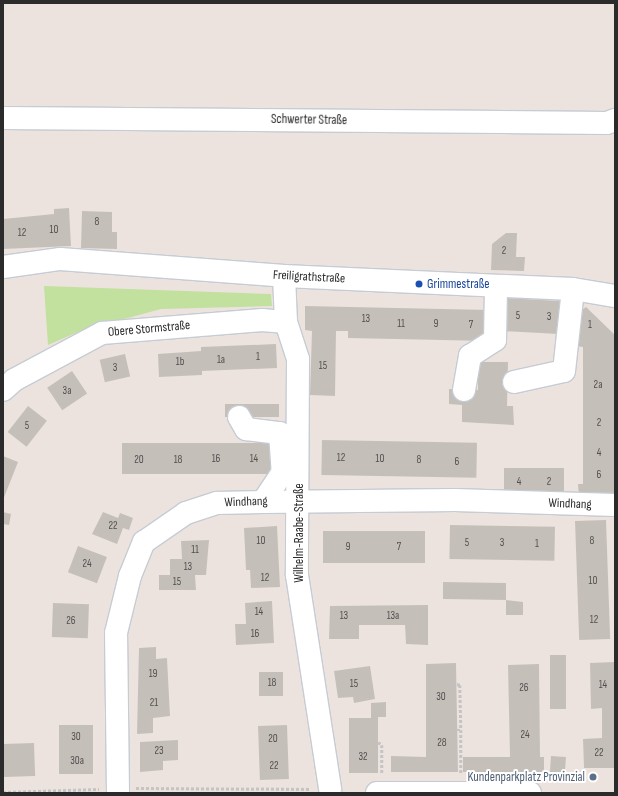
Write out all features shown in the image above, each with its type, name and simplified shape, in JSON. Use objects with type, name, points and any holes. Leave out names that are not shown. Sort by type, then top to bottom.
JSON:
[{"type":"street","name":"Schwerter Straße","points":[[3,118],[607,123],[615,120]]},
{"type":"street","name":"Freiligrathstraße","points":[[3,267],[60,259],[284,276],[496,288],[573,289],[615,296]]},
{"type":"street","name":"Wilhelm-Raabe-Straße","points":[[284,276],[286,322],[298,359],[297,575],[331,792]]},
{"type":"street","points":[[464,390],[470,356],[495,340],[496,288]]},
{"type":"street","points":[[514,382],[564,371],[573,289]]},
{"type":"street","name":"Obere Stormstraße","points":[[3,390],[14,380],[102,333],[262,320],[286,322]]},
{"type":"street","points":[[239,418],[246,429],[280,433],[283,472],[263,502]]},
{"type":"street","name":"Windhang","points":[[117,790],[116,633],[130,576],[144,542],[186,513],[217,503],[298,501],[455,500],[615,505]]},
{"type":"street","points":[[378,793],[530,793]]},
{"type":"path","points":[[457,684],[460,685],[461,792]]},
{"type":"path","points":[[378,742],[382,745],[382,793]]},
{"type":"path","points":[[3,792],[117,790],[331,792]]},
{"type":"green space","points":[[44,286],[271,294],[272,306],[161,309],[80,331],[48,345]]},
{"type":"building","points":[[69,208],[71,246],[3,249],[3,219],[54,214],[54,209]]},
{"type":"building","points":[[82,211],[112,212],[112,232],[117,232],[117,249],[81,248]]},
{"type":"building","points":[[506,233],[517,233],[516,257],[525,257],[524,271],[491,270],[492,244]]},
{"type":"building","points":[[503,298],[565,301],[563,334],[501,331]]},
{"type":"building","points":[[305,306],[489,310],[488,341],[348,338],[348,331],[336,331],[335,396],[310,395],[312,331],[305,330]]},
{"type":"building","points":[[586,307],[615,335],[615,497],[579,497],[578,484],[583,484],[583,347],[576,346],[575,315]]},
{"type":"building","points":[[276,344],[277,368],[202,371],[202,375],[159,377],[158,354],[201,351],[201,347]]},
{"type":"building","points":[[125,354],[130,376],[105,382],[100,360]]},
{"type":"building","points":[[478,362],[508,362],[507,406],[513,406],[514,425],[462,422],[462,405],[449,404],[449,389],[478,390]]},
{"type":"building","points":[[72,371],[87,393],[62,410],[47,388]]},
{"type":"building","points":[[225,404],[279,404],[279,417],[225,417]]},
{"type":"building","points":[[28,406],[47,421],[27,447],[8,432]]},
{"type":"building","points":[[322,440],[477,443],[476,478],[321,475]]},
{"type":"building","points":[[122,443],[275,443],[275,474],[122,474]]},
{"type":"building","points":[[3,456],[18,462],[3,500]]},
{"type":"building","points":[[504,468],[564,468],[564,497],[504,497]]},
{"type":"building","points":[[3,512],[11,514],[9,525],[3,524]]},
{"type":"building","points":[[103,512],[118,518],[120,513],[133,518],[129,530],[123,528],[117,544],[92,534]]},
{"type":"building","points":[[606,520],[610,639],[579,640],[575,521]]},
{"type":"building","points":[[450,525],[555,527],[554,561],[449,559]]},
{"type":"building","points":[[277,526],[280,587],[251,588],[250,570],[246,570],[244,528]]},
{"type":"building","points":[[323,531],[425,531],[425,563],[323,563]]},
{"type":"building","points":[[209,540],[206,575],[195,575],[196,590],[159,590],[159,575],[170,575],[170,559],[182,559],[181,541]]},
{"type":"building","points":[[78,546],[107,557],[97,583],[68,572]]},
{"type":"building","points":[[443,582],[506,583],[506,600],[443,599]]},
{"type":"building","points":[[506,600],[523,602],[523,615],[506,615]]},
{"type":"building","points":[[272,601],[274,643],[236,645],[235,624],[246,624],[245,603]]},
{"type":"building","points":[[53,603],[89,604],[88,638],[52,637]]},
{"type":"building","points":[[428,605],[428,645],[406,644],[405,625],[359,625],[359,639],[329,639],[330,606]]},
{"type":"building","points":[[156,647],[156,659],[167,658],[170,716],[153,718],[153,733],[137,734],[139,648]]},
{"type":"building","points":[[550,655],[566,655],[566,709],[550,709]]},
{"type":"building","points":[[615,662],[615,768],[584,768],[583,739],[602,738],[602,708],[591,709],[590,663]]},
{"type":"building","points":[[456,663],[458,772],[391,772],[391,756],[426,757],[426,664]]},
{"type":"building","points":[[539,664],[540,757],[544,757],[544,772],[463,772],[463,757],[510,757],[508,665]]},
{"type":"building","points":[[370,666],[375,699],[354,703],[353,697],[338,698],[334,671]]},
{"type":"building","points":[[259,672],[283,672],[283,696],[259,696]]},
{"type":"building","points":[[386,702],[386,717],[378,717],[378,773],[349,773],[349,718],[371,718],[371,703]]},
{"type":"building","points":[[59,725],[93,725],[93,774],[59,774]]},
{"type":"building","points":[[287,725],[289,779],[260,780],[258,726]]},
{"type":"building","points":[[178,740],[178,760],[163,761],[163,770],[140,772],[140,742]]},
{"type":"building","points":[[34,743],[35,776],[4,777],[3,744]]},
{"type":"building","points":[[551,756],[566,757],[565,773],[550,772]]},
{"type":"place","name":"Grimmestraße","points":[[419,284]]},
{"type":"place","name":"Kundenparkplatz Provinzial","points":[[593,777]]}]
